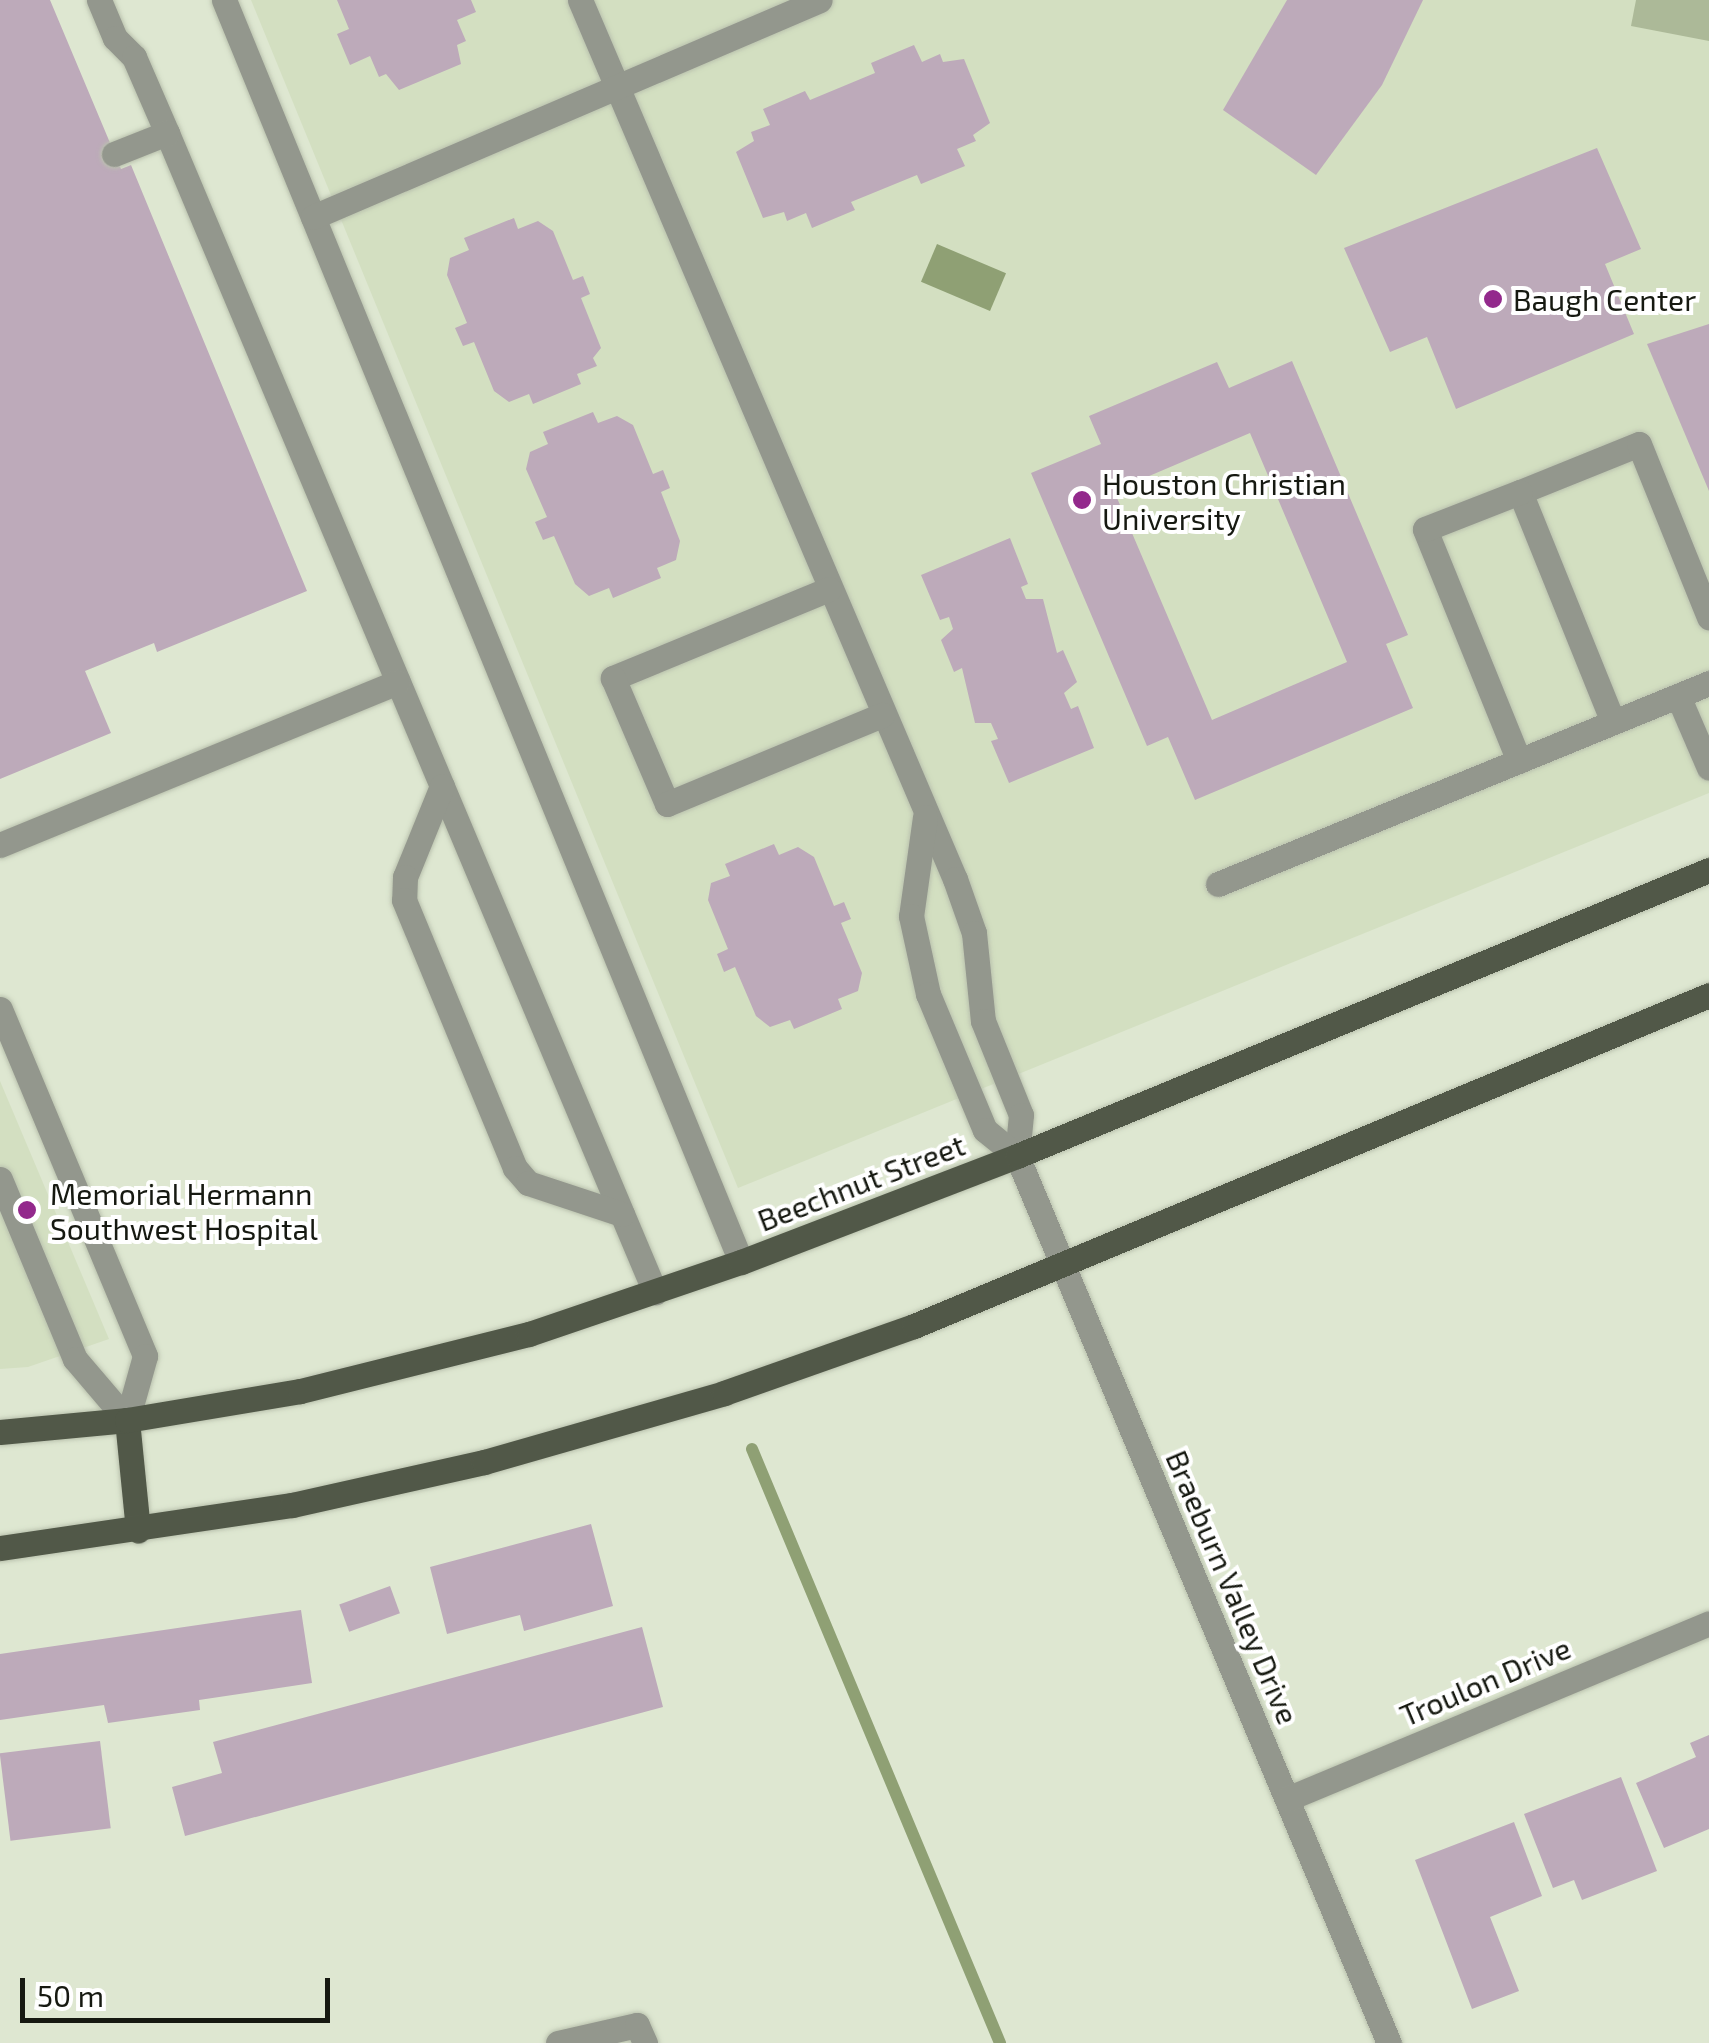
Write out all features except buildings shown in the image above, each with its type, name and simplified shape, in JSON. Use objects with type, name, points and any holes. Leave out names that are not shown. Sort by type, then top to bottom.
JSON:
[{"type":"main road","name":"Beechnut Street","points":[[0,1432],[128,1420],[300,1390],[530,1334],[741,1262],[1017,1156],[1709,870]]},
{"type":"main road","points":[[0,1548],[292,1506],[484,1462],[656,1412],[914,1326],[1709,995]]},
{"type":"main road","points":[[128,1420],[138,1530]]},
{"type":"street","points":[[100,0],[116,38],[134,57],[654,1292]]},
{"type":"street","points":[[224,0],[741,1262]]},
{"type":"street","points":[[580,0],[974,934],[983,1020],[1021,1115],[1017,1156]]},
{"type":"street","points":[[313,217],[820,0]]},
{"type":"street","points":[[114,154],[166,132]]},
{"type":"street","points":[[1519,760],[1425,528],[1638,444],[1709,617]]},
{"type":"street","points":[[1520,492],[1613,722]]},
{"type":"street","points":[[829,589],[613,678],[667,804],[882,715]]},
{"type":"street","points":[[0,845],[398,682]]},
{"type":"street","points":[[1218,884],[1709,682]]},
{"type":"street","points":[[1678,696],[1709,768]]},
{"type":"street","points":[[442,786],[405,877],[404,900],[515,1168],[528,1183],[622,1214]]},
{"type":"street","points":[[925,817],[912,916],[943,1033],[985,1130],[1017,1156]]},
{"type":"street","points":[[0,1008],[145,1356],[128,1420]]},
{"type":"street","points":[[943,1033],[983,1020]]},
{"type":"street","name":"Braeburn Valley Drive","points":[[1017,1156],[1389,2043]]},
{"type":"street","points":[[0,1179],[75,1359],[128,1420]]},
{"type":"street","name":"Troulon Drive","points":[[1287,1799],[1709,1624]]},
{"type":"street","points":[[558,2043],[641,2034]]},
{"type":"shaded area","name":"Houston Christian University","points":[[251,0],[1709,0],[1709,793],[738,1188]]},
{"type":"shaded area","points":[[1636,0],[1709,0],[1709,41],[1631,26]]},
{"type":"shaded area","points":[[937,244],[1006,273],[990,311],[921,282]]},
{"type":"shaded area","name":"Memorial Hermann Southwest Hospital","points":[[0,1081],[109,1339],[28,1367],[0,1369]]},
{"type":"waterway","points":[[752,1449],[1000,2043]]},
{"type":"place","name":"Baugh Center","points":[[1493,299]]},
{"type":"place","name":"Houston Christian University","points":[[1082,500]]},
{"type":"place","name":"Memorial Hermann Southwest Hospital","points":[[27,1210]]}]
